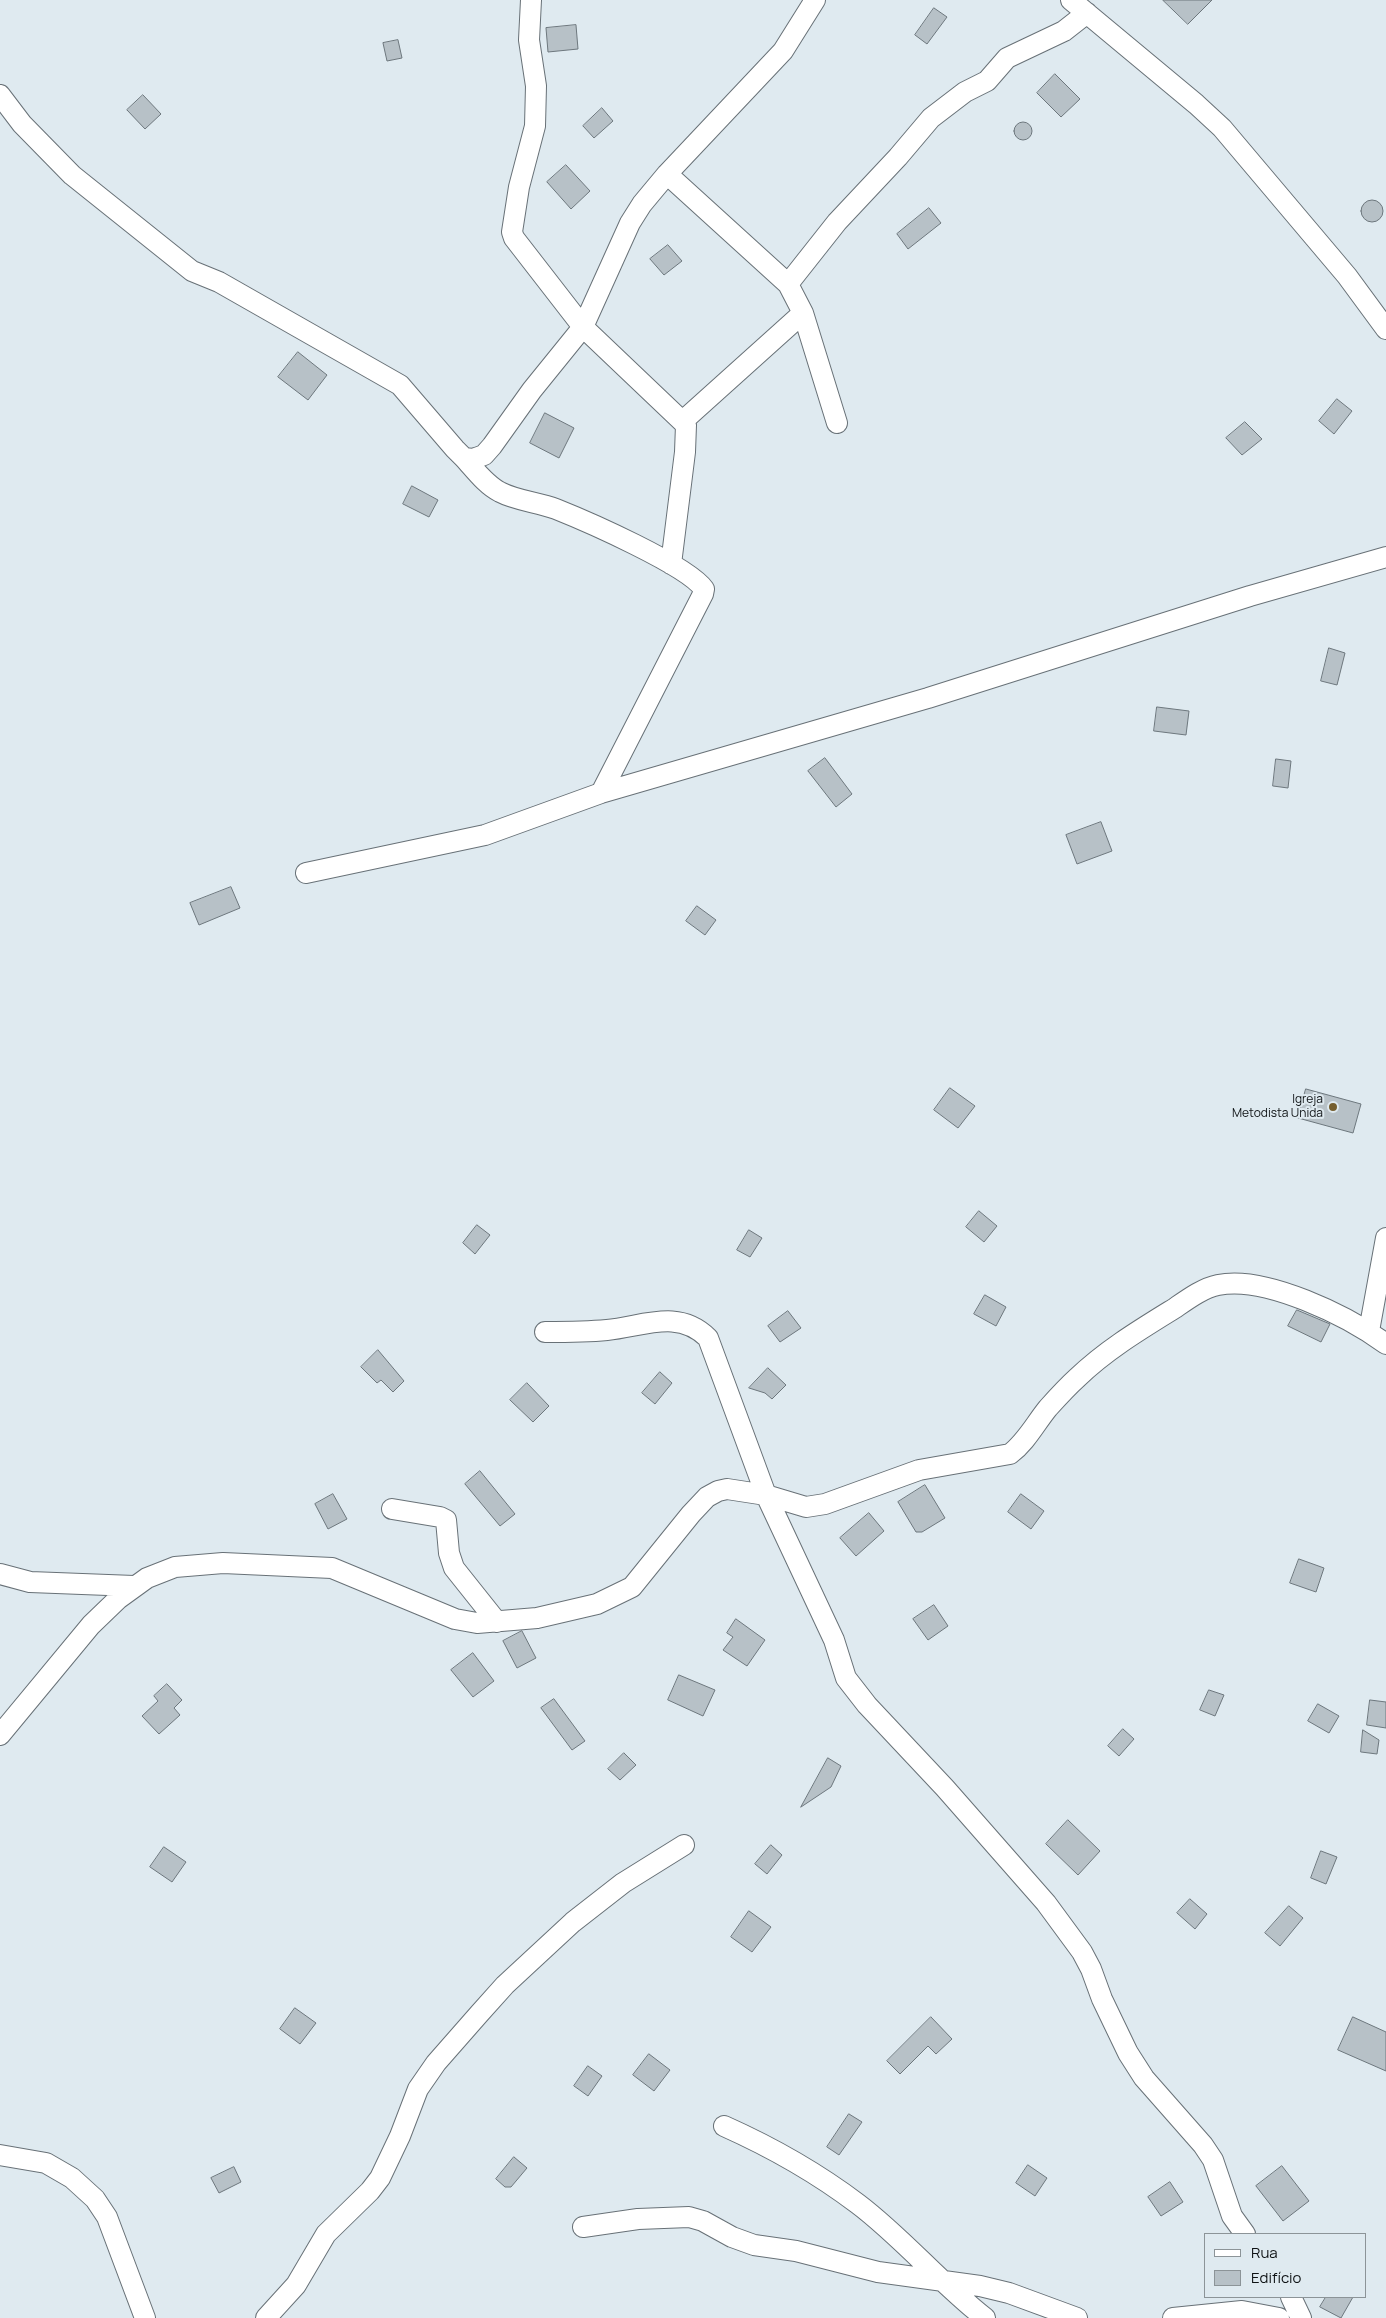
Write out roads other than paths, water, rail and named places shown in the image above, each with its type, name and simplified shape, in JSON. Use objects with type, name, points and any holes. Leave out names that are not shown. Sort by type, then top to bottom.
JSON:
[{"type":"street","points":[[531,0],[530,52],[536,86],[535,126],[519,187],[512,232],[514,238],[583,327],[684,420],[687,429],[671,564]]},
{"type":"street","points":[[464,458],[473,459],[484,455],[583,327],[630,224],[642,204],[667,174],[783,51],[816,0]]},
{"type":"street","points":[[1071,0],[1222,128],[1347,276],[1386,329]]},
{"type":"street","points":[[788,284],[837,222],[898,157],[931,118],[965,92],[987,81],[1007,58],[1064,31],[1087,13]]},
{"type":"street","points":[[0,95],[22,124],[72,175],[192,271],[219,282],[400,385],[464,458],[498,491],[555,508],[671,564],[699,582],[704,589],[703,594],[601,793]]},
{"type":"street","points":[[667,174],[788,284],[803,314],[837,423]]},
{"type":"street","points":[[684,420],[803,314]]},
{"type":"street","points":[[306,873],[485,835],[601,793],[928,698],[1250,596],[1386,557]]},
{"type":"street","points":[[1369,1331],[1386,1238]]},
{"type":"street","points":[[0,1735],[91,1625],[134,1586],[175,1567],[197,1564],[307,1566],[339,1571],[455,1619],[477,1624],[572,1612],[616,1597],[632,1587],[707,1497],[727,1489],[766,1495],[806,1506],[825,1504],[919,1470],[1010,1454],[1028,1436],[1048,1408],[1085,1371],[1142,1329],[1204,1290],[1216,1285],[1245,1283],[1286,1295],[1340,1315],[1369,1331],[1386,1344]]},
{"type":"street","points":[[545,1332],[608,1330],[657,1320],[676,1321],[700,1330],[708,1338],[766,1495],[834,1640],[846,1678],[867,1705],[945,1788],[1046,1903],[1065,1928],[1092,1969],[1102,1999],[1128,2053],[1144,2078],[1213,2160],[1232,2216],[1244,2233]]},
{"type":"street","points":[[392,1510],[440,1517],[446,1520],[449,1553],[454,1568],[497,1622]]},
{"type":"street","points":[[0,1574],[30,1582],[134,1586]]},
{"type":"street","points":[[266,2318],[296,2285],[326,2234],[357,2206],[380,2178],[400,2136],[418,2089],[436,2063],[479,2014],[512,1979],[573,1922],[623,1882],[684,1845]]},
{"type":"street","points":[[724,2126],[759,2142],[859,2205],[940,2281],[985,2318]]},
{"type":"street","points":[[0,2155],[46,2163],[72,2178],[95,2199],[108,2217],[144,2318]]},
{"type":"street","points":[[583,2226],[638,2219],[689,2217],[703,2221],[732,2237],[754,2245],[796,2251],[878,2272],[1009,2293],[1077,2318]]},
{"type":"street","points":[[1291,2298],[1301,2318]]},
{"type":"street","points":[[1173,2318],[1242,2311],[1279,2318]]},
{"type":"place","name":"Igreja Metodista Unida","points":[[1333,1107]]}]
